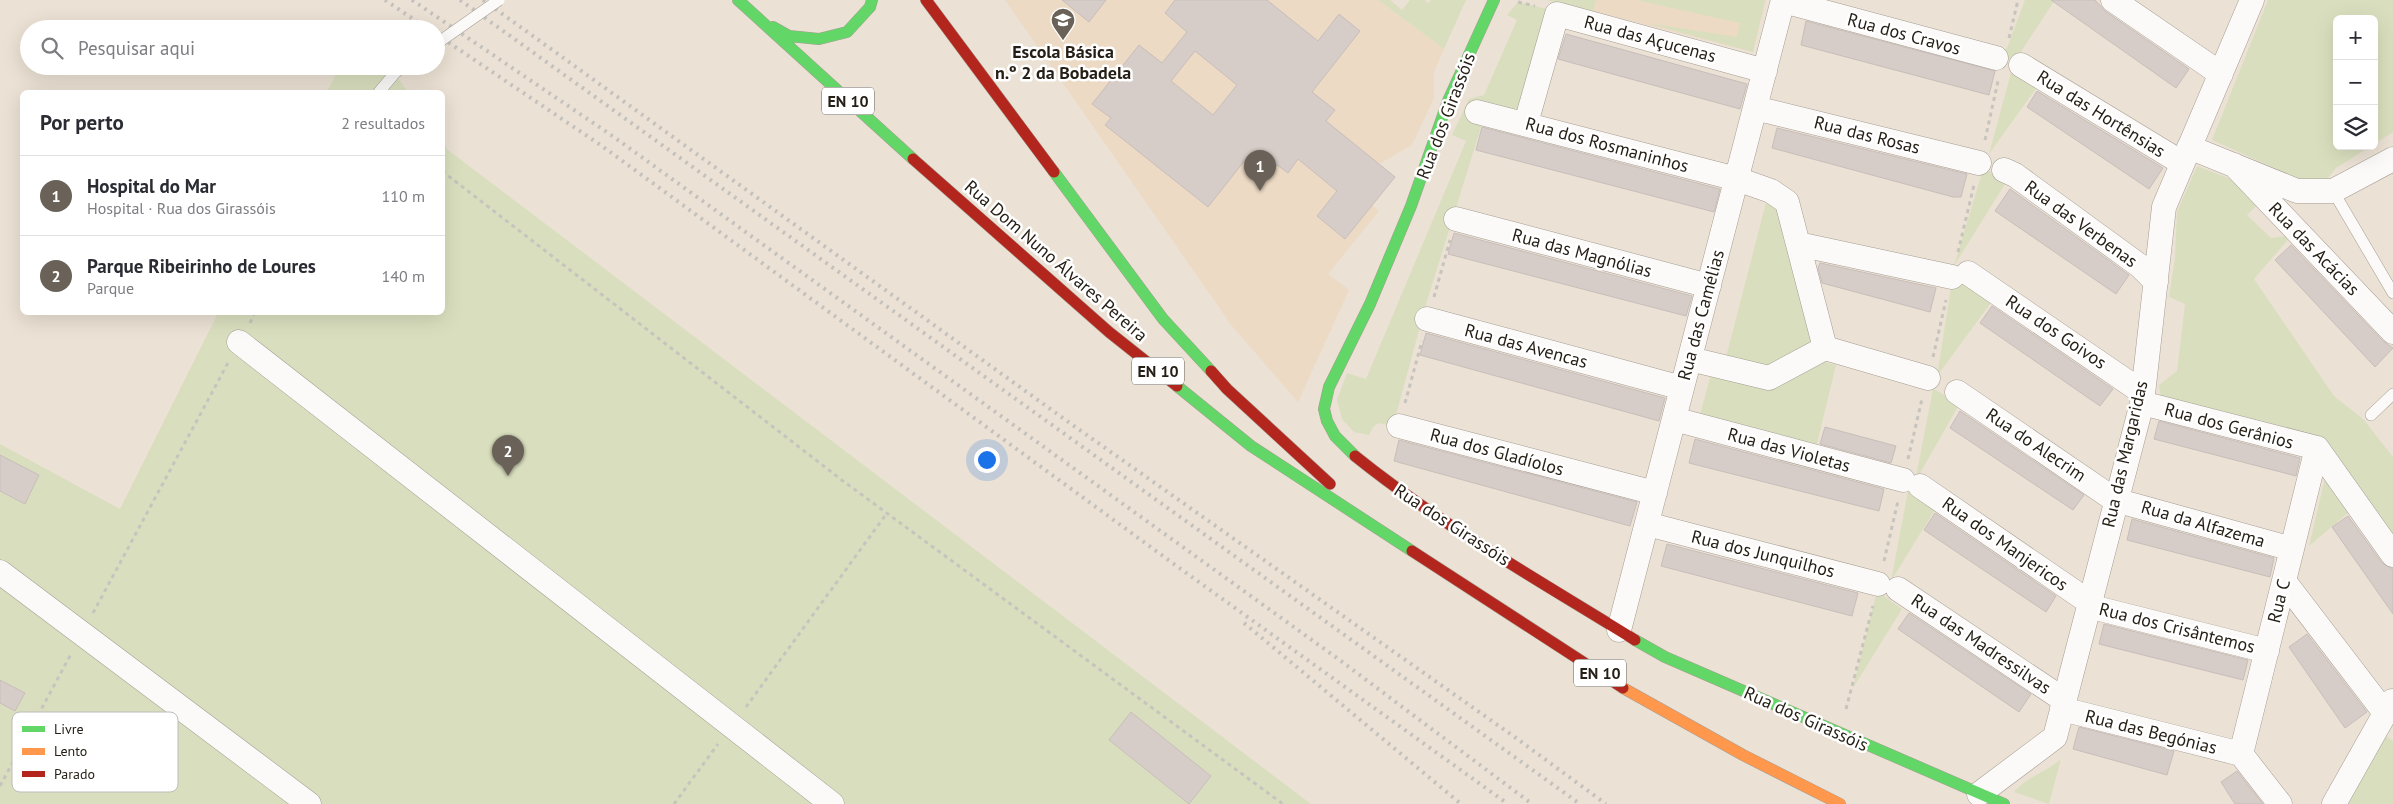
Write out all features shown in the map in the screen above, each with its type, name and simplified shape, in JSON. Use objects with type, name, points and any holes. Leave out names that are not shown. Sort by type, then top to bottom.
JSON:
[{"type":"main road","name":"Rua Dom Nuno Álvares Pereira","points":[[738,0],[960,201],[1109,332],[1251,446],[1621,687],[1743,755],[1840,804]]},
{"type":"main road","name":"EN 10","points":[[760,21],[789,36],[819,39],[847,32],[870,7],[872,0]]},
{"type":"main road","name":"Rua Dom Nuno Álvares Pereira","points":[[926,0],[1163,319],[1227,389],[1371,523]]},
{"type":"main road","name":"Rua dos Girassóis","points":[[1494,0],[1448,102],[1411,206],[1370,304],[1329,387],[1324,409],[1330,428],[1335,436],[1366,467],[1451,527],[1665,657],[2004,804]]},
{"type":"street","points":[[2113,0],[2221,74]]},
{"type":"street","name":"Rua das Margaridas","points":[[1979,794],[2055,737],[2142,397],[2164,207],[2252,0]]},
{"type":"street","name":"Rua das Camélias","points":[[1619,630],[1783,1]]},
{"type":"street","name":"Rua dos Cravos","points":[[1783,1],[2008,56]]},
{"type":"street","name":"Rua das Açucenas","points":[[1526,123],[1557,14],[1765,71]]},
{"type":"street","name":"Rua das Hortênsias","points":[[2008,56],[2186,155],[2234,165],[2297,191],[2333,191]]},
{"type":"street","name":"Rua das Rosas","points":[[1755,108],[1979,163]]},
{"type":"street","name":"Rua dos Rosmaninhos","points":[[1478,112],[1526,123],[1737,180],[1771,191],[1787,202],[1798,244]]},
{"type":"street","points":[[2333,191],[2393,159]]},
{"type":"street","name":"Rua das Acácias","points":[[2234,165],[2393,332]]},
{"type":"street","name":"Rua das Verbenas","points":[[2004,170],[2140,266],[2156,282]]},
{"type":"street","name":"Rua das Magnólias","points":[[1456,219],[1709,286]]},
{"type":"street","points":[[1798,244],[1825,348]]},
{"type":"street","name":"Rua dos Goivos","points":[[1798,244],[1960,275],[2142,397]]},
{"type":"street","name":"Rua das Avencas","points":[[1428,319],[1682,388]]},
{"type":"street","points":[[239,342],[832,804]]},
{"type":"street","points":[[1690,358],[1769,378],[1825,348],[1928,378]]},
{"type":"street","name":"Rua do Alecrim","points":[[1957,392],[2115,500]]},
{"type":"street","name":"Rua dos Gerânios","points":[[2142,397],[2317,448]]},
{"type":"street","name":"Rua das Violetas","points":[[1674,419],[1912,483]]},
{"type":"street","name":"Rua dos Gladíolos","points":[[1399,426],[1655,493]]},
{"type":"street","points":[[2317,448],[2393,555]]},
{"type":"street","name":"Rua C","points":[[2241,754],[2317,448]]},
{"type":"street","name":"Rua dos Manjericos","points":[[1912,483],[2089,604]]},
{"type":"street","name":"Rua da Alfazema","points":[[2115,500],[2292,549]]},
{"type":"street","name":"Rua dos Junquilhos","points":[[1647,524],[1888,586]]},
{"type":"street","points":[[0,572],[309,804]]},
{"type":"street","points":[[2284,581],[2389,706],[2334,804]]},
{"type":"street","name":"Rua das Madressilvas","points":[[1888,586],[2063,704]]},
{"type":"street","name":"Rua dos Crisântemos","points":[[2089,604],[2267,650]]},
{"type":"street","name":"Rua das Begónias","points":[[2063,704],[2241,754]]},
{"type":"street","points":[[2241,754],[2280,804]]},
{"type":"lane","points":[[445,38],[499,0]]},
{"type":"lane","points":[[381,90],[394,75]]},
{"type":"lane","points":[[2333,191],[2393,293]]},
{"type":"lane","points":[[2371,415],[2393,394]]},
{"type":"path","points":[[2008,56],[2018,0]]},
{"type":"path","points":[[445,173],[887,513],[1283,804]]},
{"type":"path","points":[[40,712],[253,315]]},
{"type":"path","points":[[674,804],[887,513]]},
{"type":"path","points":[[0,786],[12,764]]},
{"type":"shaded area","points":[[1005,0],[1378,0],[1444,49],[1434,72],[1434,98],[1412,145],[1379,164],[1395,177],[1372,205],[1379,211],[1328,274],[1349,290],[1298,402],[1232,326]]},
{"type":"shaded area","points":[[1549,0],[1766,0],[1753,52]]},
{"type":"green space","points":[[1378,0],[1390,0],[1402,10],[1410,0],[1425,0],[1428,3],[1431,0],[1466,0],[1444,49]]},
{"type":"green space","points":[[1547,0],[1596,0],[1593,12]]},
{"type":"green space","points":[[1636,0],[1765,0],[1753,52],[1646,23],[1737,37],[1740,23]]},
{"type":"green space","points":[[2025,0],[2055,0],[2018,56],[2021,65],[2004,56]]},
{"type":"green space","points":[[2268,0],[2393,0],[2393,132],[2378,141],[2378,15],[2333,15],[2333,150],[2365,150],[2336,168],[2327,179],[2301,180],[2212,140]]},
{"type":"green space","points":[[1518,2],[1547,9],[1514,124],[1482,124],[1427,301],[1393,426],[1379,423],[1374,426],[1369,435],[1354,432],[1342,419],[1337,400],[1347,373],[1366,379],[1466,141],[1452,135],[1469,99],[1484,95],[1517,20],[1507,15]]},
{"type":"green space","points":[[2012,69],[2040,83],[1989,154]]},
{"type":"green space","points":[[336,75],[396,75],[407,90],[328,90]]},
{"type":"green space","points":[[445,145],[448,150],[1311,804],[0,804],[0,444],[120,509],[217,315],[445,315]]},
{"type":"green space","points":[[2197,166],[2241,183],[2256,206],[2247,215],[2271,238],[2292,235],[2254,279],[2334,396],[2363,419],[2393,457],[2393,543],[2320,444],[2161,399],[2159,385],[2177,371],[2185,304],[2169,297],[2175,258],[2177,212]]},
{"type":"green space","points":[[1983,169],[2008,179],[1954,266]]},
{"type":"green space","points":[[1768,195],[1783,203],[1820,346],[1770,373],[1725,361]]},
{"type":"green space","points":[[1954,268],[1993,300],[1937,376]]},
{"type":"green space","points":[[1824,362],[1836,365],[1815,452],[1699,418],[1711,374],[1773,389]]},
{"type":"green space","points":[[1933,389],[1960,403],[1915,482]]},
{"type":"green space","points":[[2325,478],[2350,511],[2309,546]]},
{"type":"green space","points":[[1908,491],[1936,508],[1891,581]]},
{"type":"green space","points":[[1877,591],[1902,609],[1853,688]]},
{"type":"green space","points":[[2386,736],[2393,741],[2393,804],[2347,804]]},
{"type":"green space","points":[[2061,759],[2049,804],[2014,792],[2024,782]]},
{"type":"building","points":[[1062,0],[1106,0],[1089,22]]},
{"type":"building","points":[[1175,0],[1267,0],[1318,41],[1339,14],[1360,31],[1312,92],[1335,110],[1326,121],[1395,177],[1345,239],[1317,216],[1337,191],[1298,159],[1288,173],[1277,165],[1275,167],[1253,150],[1208,207],[1105,125],[1111,118],[1092,104],[1139,45],[1162,63],[1187,32],[1165,13]],"holes":[[[1195,51],[1237,85],[1213,115],[1171,81]]]},
{"type":"building","points":[[2051,0],[2095,0],[2105,11],[2189,69],[2176,88]]},
{"type":"building","points":[[1806,21],[1995,71],[1989,95],[1801,45]]},
{"type":"building","points":[[1566,34],[1747,84],[1740,109],[1558,59]]},
{"type":"building","points":[[2037,91],[2163,168],[2149,189],[2027,107]]},
{"type":"building","points":[[1482,127],[1720,189],[1714,212],[1476,150]]},
{"type":"building","points":[[1777,128],[1967,174],[1961,197],[1953,197],[1772,148]]},
{"type":"building","points":[[2010,189],[2129,275],[2116,294],[1995,211]]},
{"type":"building","points":[[1454,233],[1692,296],[1686,316],[1448,254]]},
{"type":"building","points":[[2291,245],[2383,341],[2393,348],[2375,367],[2275,260]]},
{"type":"building","points":[[1820,263],[1936,288],[1930,312],[1822,283],[1818,268]]},
{"type":"building","points":[[1992,306],[2113,389],[2100,406],[1980,323]]},
{"type":"building","points":[[1426,333],[1665,398],[1659,421],[1420,355]]},
{"type":"building","points":[[1960,411],[2084,495],[2073,510],[1950,428]]},
{"type":"building","points":[[2159,421],[2300,458],[2296,476],[2154,439]]},
{"type":"building","points":[[1825,427],[1896,446],[1891,463],[1820,444]]},
{"type":"building","points":[[1695,439],[1884,489],[1879,511],[1689,463]]},
{"type":"building","points":[[1399,440],[1637,502],[1630,526],[1394,461]]},
{"type":"building","points":[[0,455],[39,475],[25,504],[0,491]]},
{"type":"building","points":[[1935,513],[2056,596],[2046,612],[1924,530]]},
{"type":"building","points":[[2348,516],[2382,563],[2393,569],[2393,614],[2332,527]]},
{"type":"building","points":[[2132,519],[2274,558],[2270,577],[2127,540]]},
{"type":"building","points":[[1667,544],[1858,593],[1852,616],[1661,566]]},
{"type":"building","points":[[1909,613],[2031,694],[2019,712],[1898,629]]},
{"type":"building","points":[[2104,624],[2248,660],[2243,680],[2099,644]]},
{"type":"building","points":[[2307,634],[2367,712],[2345,728],[2289,647]]},
{"type":"building","points":[[0,680],[25,693],[15,711],[0,703]]},
{"type":"building","points":[[1131,712],[1211,776],[1189,804],[1109,740]]},
{"type":"building","points":[[2079,727],[2174,751],[2167,775],[2073,749]]},
{"type":"building","points":[[2237,771],[2263,804],[2235,804],[2221,782]]},
{"type":"railway","points":[[385,0],[415,20]]},
{"type":"railway","points":[[412,0],[441,20]]},
{"type":"railway","points":[[460,0],[1580,804]]},
{"type":"railway","points":[[483,0],[1067,421],[1516,738],[1606,804]]},
{"type":"railway","points":[[445,22],[611,135],[1341,661],[1532,804]]},
{"type":"railway","points":[[445,40],[602,146],[1178,567],[1508,804]]},
{"type":"railway","points":[[1244,623],[1461,804]]},
{"type":"traffic: fast","points":[[738,0],[913,159]]},
{"type":"traffic: fast","points":[[773,27],[789,36],[819,39],[847,32],[870,7],[872,0]]},
{"type":"traffic: fast","points":[[1355,456],[1335,436],[1327,421],[1324,409],[1329,387],[1370,304],[1411,206],[1448,101],[1494,0]]},
{"type":"traffic: fast","points":[[1054,172],[1163,319],[1211,371]]},
{"type":"traffic: fast","points":[[1177,386],[1251,446],[1412,551]]},
{"type":"traffic: fast","points":[[1635,640],[1665,657],[2004,804]]},
{"type":"traffic: slow","points":[[1623,688],[1743,755],[1840,804]]},
{"type":"traffic: jam","points":[[926,0],[1054,172]]},
{"type":"traffic: jam","points":[[913,159],[1109,332],[1177,386]]},
{"type":"traffic: jam","points":[[1211,371],[1227,389],[1330,484]]},
{"type":"traffic: jam","points":[[1355,456],[1422,506],[1635,640]]},
{"type":"traffic: jam","points":[[1412,551],[1623,688]]},
{"type":"place","name":"Escola Básica n.º 2 da Bobadela","points":[[1063,41]]},
{"type":"place","name":"Hospital do Mar","points":[[1260,191]]},
{"type":"place","name":"Parque Ribeirinho de Loures","points":[[508,476]]}]
